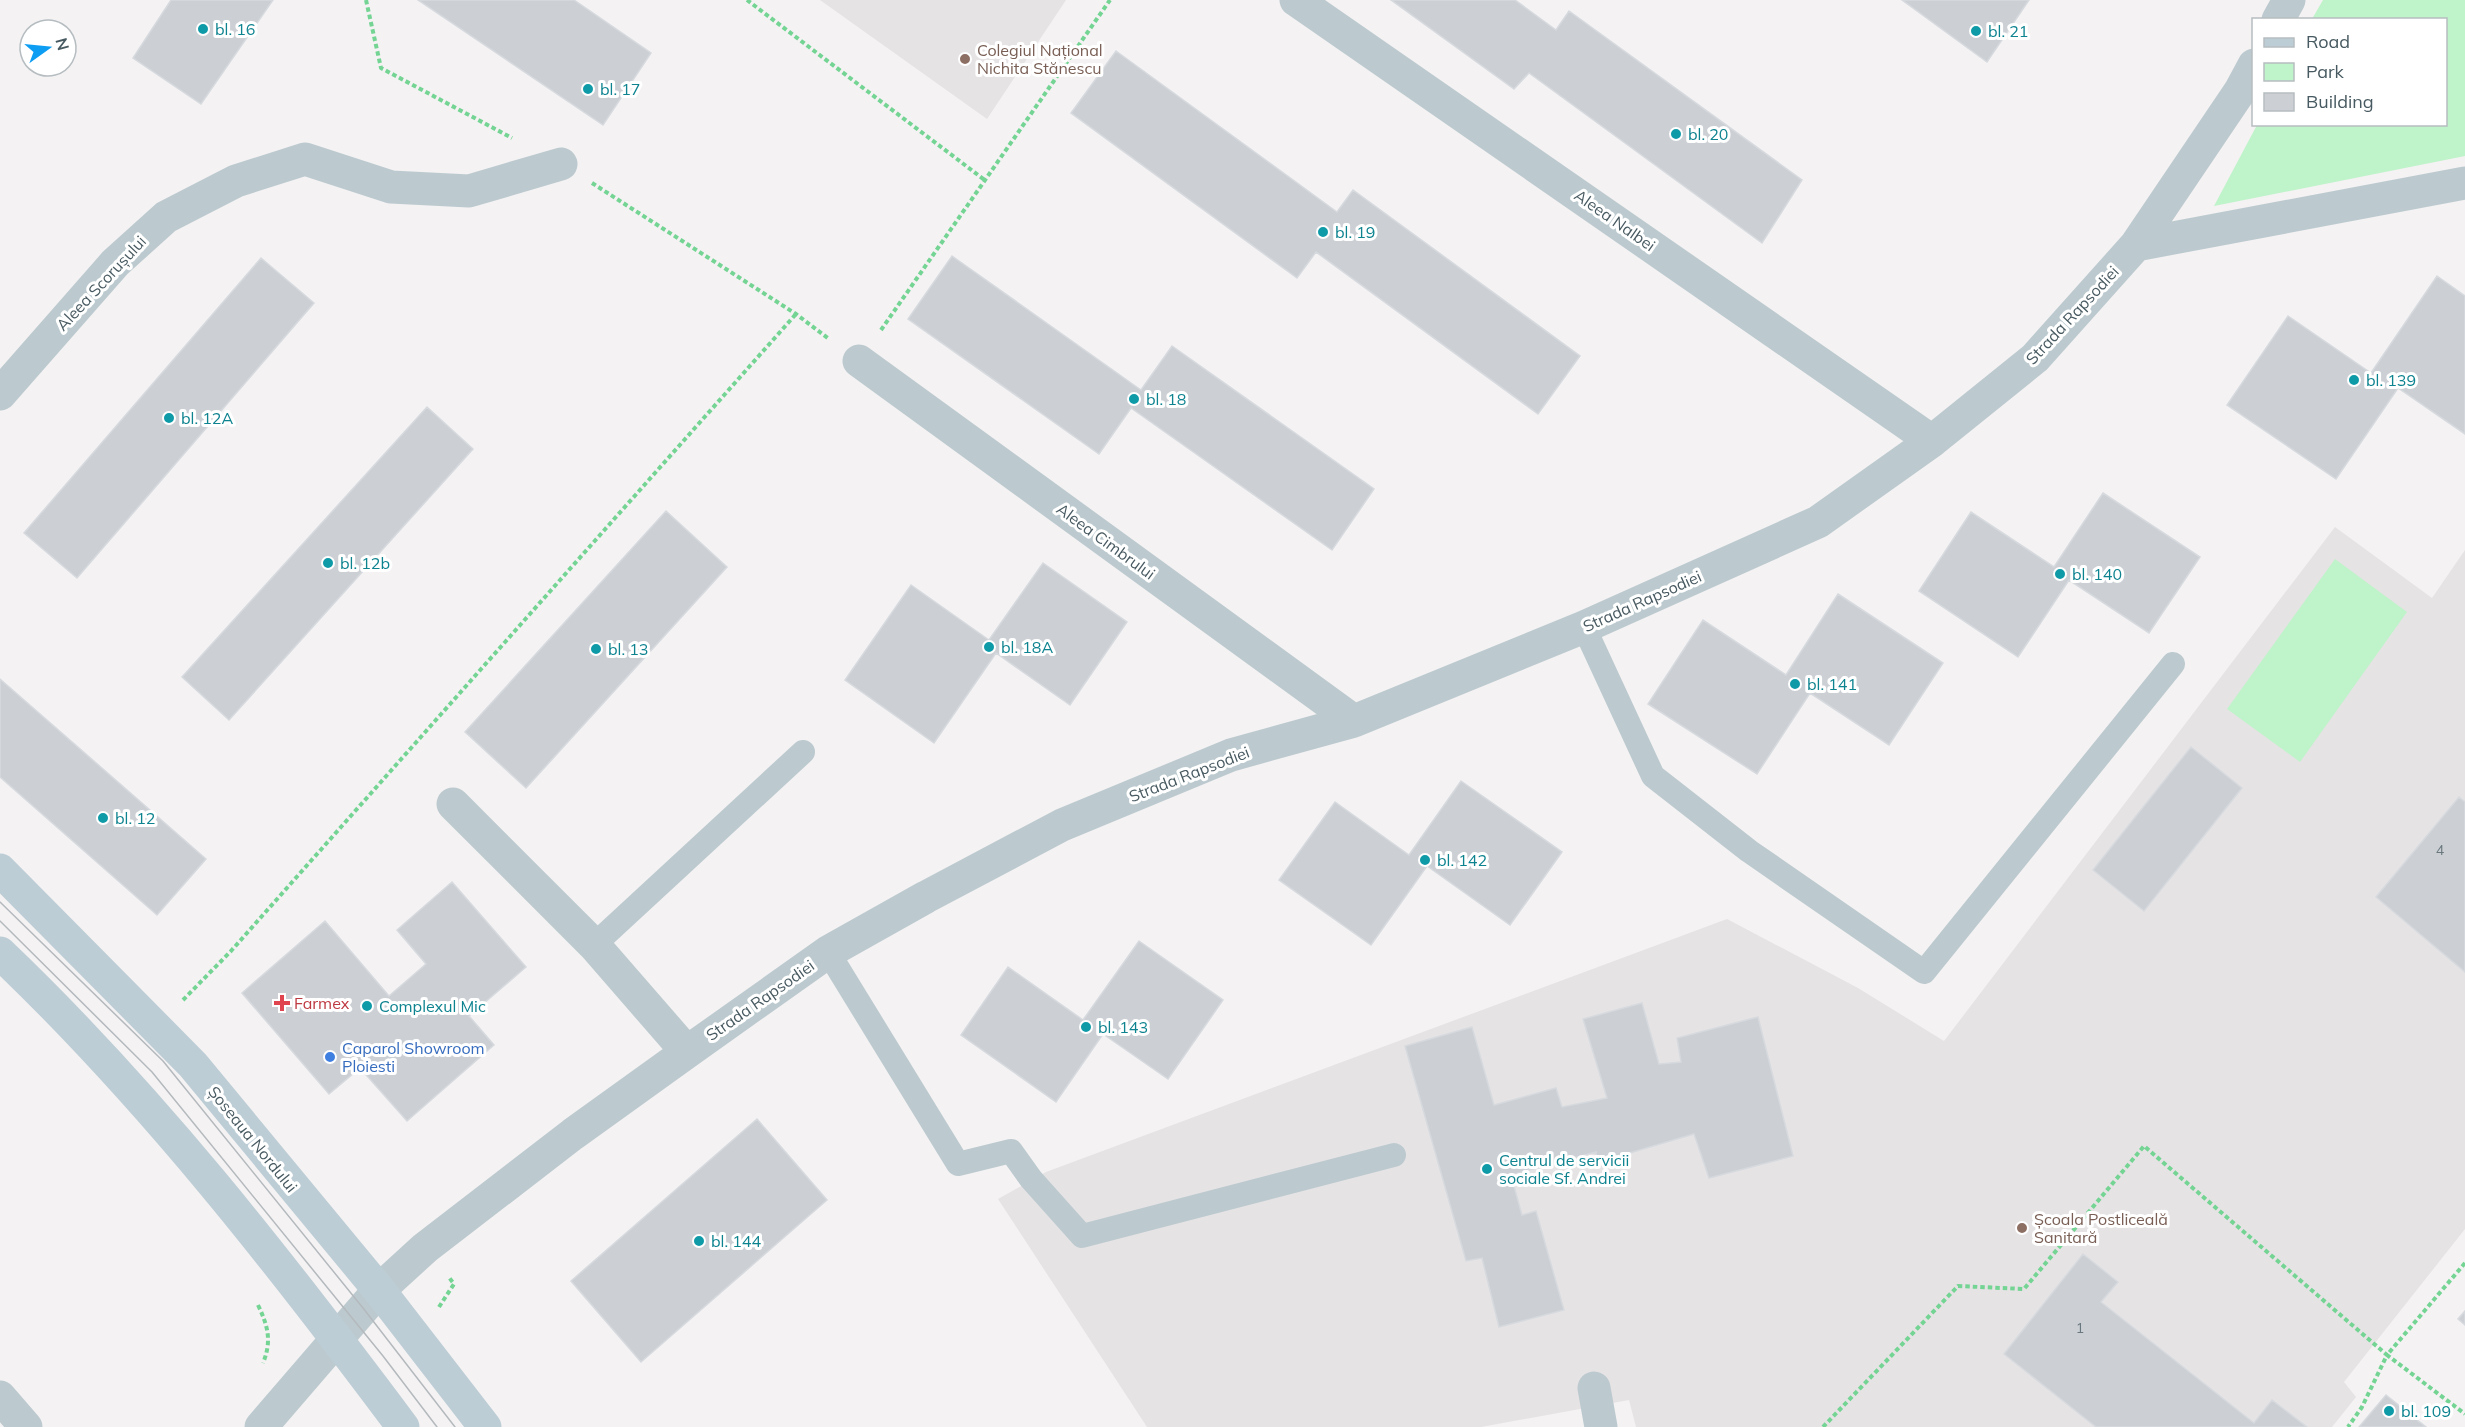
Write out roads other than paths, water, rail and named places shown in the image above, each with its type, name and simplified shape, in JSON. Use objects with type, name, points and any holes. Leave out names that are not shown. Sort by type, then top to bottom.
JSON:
[{"type":"main road","name":"Șoseaua Nordului","points":[[0,870],[100,968],[193,1065],[379,1290],[485,1427]]},
{"type":"main road","points":[[0,953],[141,1097],[336,1338],[403,1427]]},
{"type":"street","name":"Aleea Nalbei","points":[[1296,0],[1932,441]]},
{"type":"street","points":[[2279,18],[2289,0]]},
{"type":"street","name":"Strada Rapsodiei","points":[[261,1427],[379,1290],[443,1234],[573,1134],[828,952],[1062,825],[1231,755],[1354,721],[1584,627],[1818,522],[1932,441],[2035,358],[2136,245],[2240,91],[2252,67]]},
{"type":"street","name":"Aleea Scorușului","points":[[0,394],[115,263],[166,217],[236,181],[305,159],[390,187],[470,191],[561,164]]},
{"type":"street","points":[[2136,245],[2465,183]]},
{"type":"street","name":"Aleea Cimbrului","points":[[859,362],[1354,721]]},
{"type":"street","points":[[453,804],[594,945],[687,1052]]},
{"type":"street","points":[[1594,1388],[1601,1427]]},
{"type":"street","points":[[0,1397],[26,1427]]},
{"type":"lane","points":[[1584,627],[1653,776],[1749,851],[1924,972],[2174,664]]},
{"type":"lane","points":[[594,945],[803,752]]},
{"type":"lane","points":[[828,952],[958,1164],[1011,1151],[1031,1179],[1082,1236],[1394,1155]]},
{"type":"tram line","points":[[0,902],[163,1061],[363,1308],[455,1427]]},
{"type":"tram line","points":[[0,921],[152,1072],[383,1356],[437,1427]]},
{"type":"place","name":"bl. 16","points":[[203,29]]},
{"type":"place","name":"bl. 21","points":[[1976,31]]},
{"type":"place","name":"Colegiul Național Nichita Stănescu","points":[[965,59]]},
{"type":"place","name":"bl. 17","points":[[588,89]]},
{"type":"place","name":"bl. 20","points":[[1676,134]]},
{"type":"place","name":"bl. 19","points":[[1323,232]]},
{"type":"place","name":"bl. 139","points":[[2354,380]]},
{"type":"place","name":"bl. 18","points":[[1134,399]]},
{"type":"place","name":"bl. 12A","points":[[169,418]]},
{"type":"place","name":"bl. 12b","points":[[328,563]]},
{"type":"place","name":"bl. 140","points":[[2060,574]]},
{"type":"place","name":"bl. 18A","points":[[989,647]]},
{"type":"place","name":"bl. 13","points":[[596,649]]},
{"type":"place","name":"bl. 141","points":[[1795,684]]},
{"type":"place","name":"bl. 12","points":[[103,818]]},
{"type":"place","name":"bl. 142","points":[[1425,860]]},
{"type":"place","name":"Farmex","points":[[282,1003]]},
{"type":"place","name":"Complexul Mic","points":[[367,1006]]},
{"type":"place","name":"bl. 143","points":[[1086,1027]]},
{"type":"place","name":"Caparol Showroom Ploiesti","points":[[330,1057]]},
{"type":"place","name":"Centrul de servicii sociale Sf. Andrei","points":[[1487,1169]]},
{"type":"place","name":"Școala Postliceală Sanitară","points":[[2022,1228]]},
{"type":"place","name":"bl. 144","points":[[699,1241]]},
{"type":"place","name":"bl. 109","points":[[2389,1411]]}]
